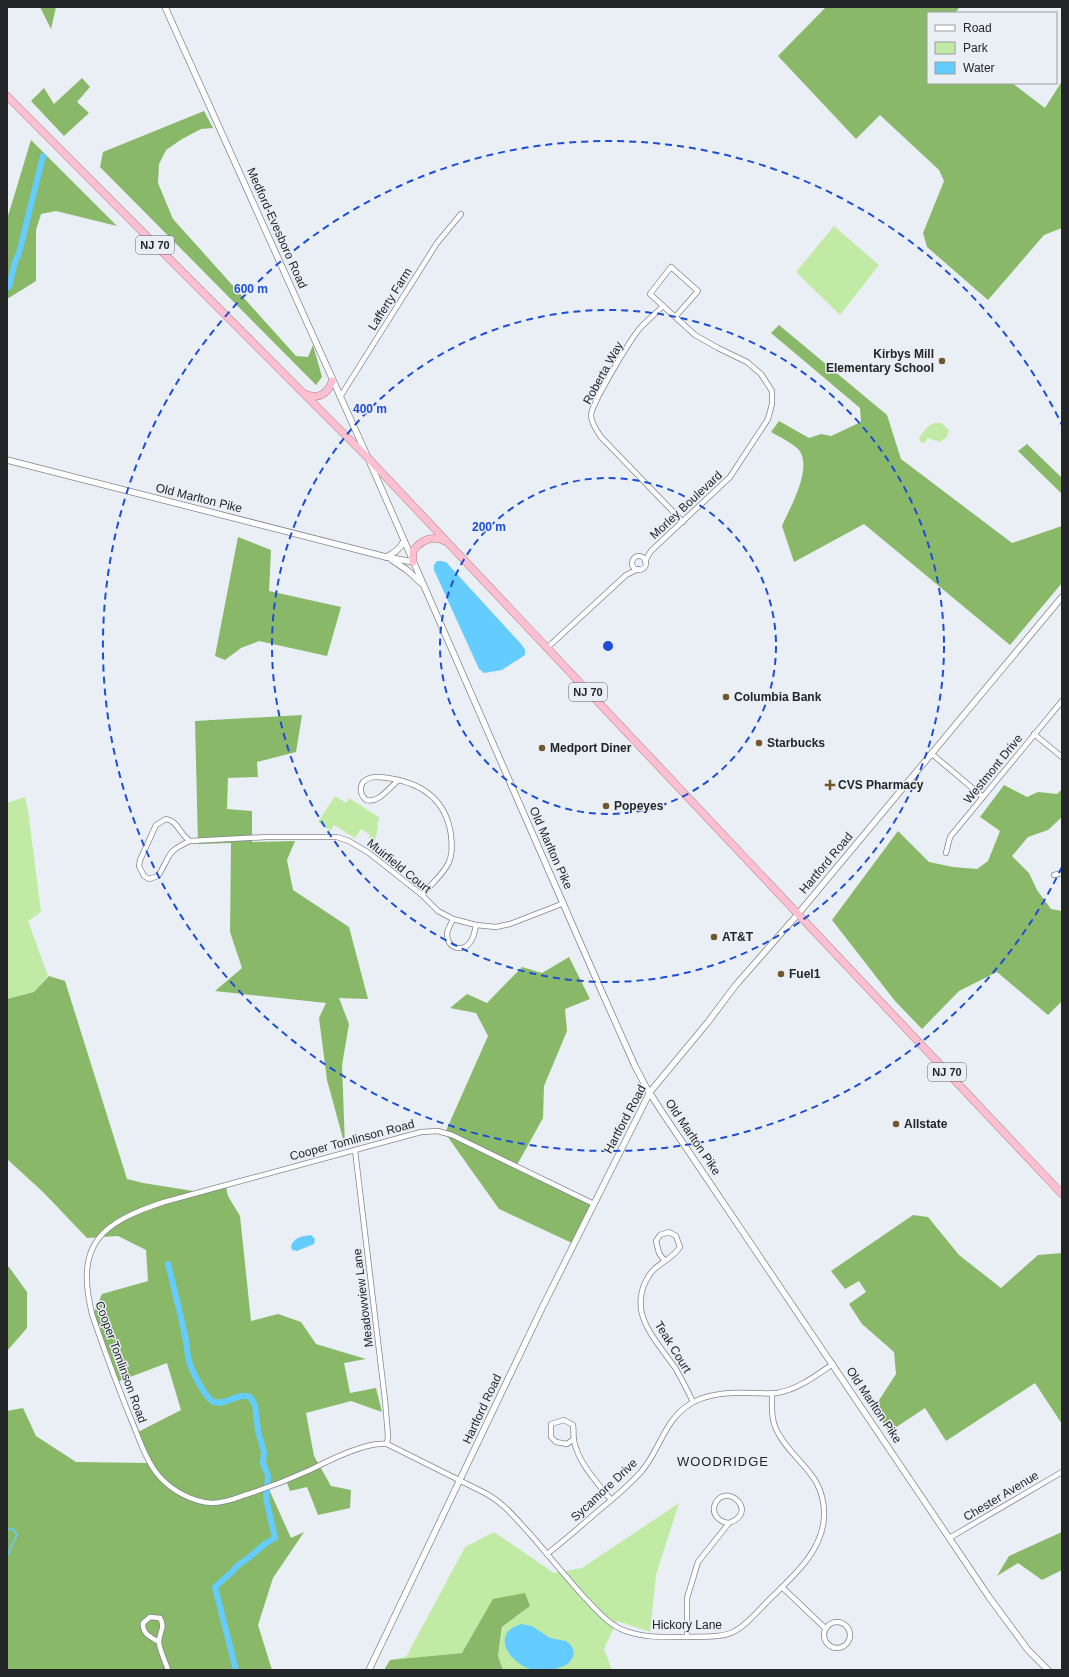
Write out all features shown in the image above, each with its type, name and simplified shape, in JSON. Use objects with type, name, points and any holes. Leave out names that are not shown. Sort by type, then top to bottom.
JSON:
[{"type":"highway","name":"NJ 70","points":[[7,96],[368,458],[1062,1194]]},
{"type":"highway","points":[[303,393],[308,396],[321,395],[326,392],[332,381]]},
{"type":"highway","points":[[413,562],[413,552],[422,541],[436,538],[448,544]]},
{"type":"street","name":"Medford-Evesboro Road","points":[[166,7],[260,214],[332,381],[368,458],[404,541]]},
{"type":"street","name":"Lafferty Farm","points":[[340,398],[437,243],[461,214]]},
{"type":"street","name":"Morley Boulevard","points":[[645,561],[651,551],[730,477],[768,419],[772,404],[772,391],[761,374],[747,362],[695,335],[675,317],[650,294],[672,267],[698,291],[675,317]]},
{"type":"street","name":"Roberta Way","points":[[663,306],[640,328],[602,389],[593,407],[591,416],[594,426],[601,437],[683,522]]},
{"type":"street","name":"Old Marlton Pike","points":[[7,460],[386,557]]},
{"type":"street","points":[[386,557],[394,554],[404,541]]},
{"type":"street","name":"Old Marlton Pike","points":[[404,541],[630,1056],[650,1092],[1020,1639],[1037,1660],[1048,1670]]},
{"type":"street","name":"Morley Boulevard","points":[[640,556],[651,551]]},
{"type":"street","points":[[547,648],[626,575],[644,567],[644,558],[640,556],[634,557],[632,565],[626,575]]},
{"type":"street","points":[[386,557],[413,562]]},
{"type":"street","points":[[386,557],[407,570],[425,588]]},
{"type":"street","points":[[632,565],[638,569]]},
{"type":"street","name":"Hartford Road","points":[[369,1670],[542,1308],[650,1092],[708,1022],[735,986],[798,914],[1061,598]]},
{"type":"street","name":"Westmont Drive","points":[[946,853],[950,837],[1062,702]]},
{"type":"street","points":[[1034,734],[1062,757]]},
{"type":"street","points":[[932,754],[983,797]]},
{"type":"street","points":[[399,780],[390,786],[382,796],[374,800],[366,800],[361,794],[361,786],[366,778],[372,776],[399,780],[417,785],[428,791],[441,806],[450,827],[452,845],[449,862],[422,895]]},
{"type":"street","name":"Muirfield Court","points":[[190,841],[170,820],[166,819],[159,822],[156,825],[140,860],[139,866],[144,876],[149,879],[158,876],[170,852],[174,848],[190,841],[267,837],[337,837],[349,841],[365,850],[422,895],[438,911],[453,919],[476,926],[510,924],[564,903]]},
{"type":"street","points":[[1054,875],[1062,872]]},
{"type":"street","points":[[453,919],[447,933],[448,940],[454,948],[467,946],[472,941],[476,926]]},
{"type":"street","name":"Cooper Tomlinson Road","points":[[386,1444],[382,1443],[367,1446],[331,1460],[278,1485],[224,1502],[203,1502],[182,1494],[160,1477],[145,1453],[92,1314],[87,1290],[88,1259],[91,1249],[97,1239],[113,1225],[133,1214],[164,1202],[421,1132],[434,1131],[443,1132],[498,1156],[594,1204]]},
{"type":"street","name":"Meadowview Lane","points":[[355,1150],[385,1400],[388,1436],[386,1444]]},
{"type":"street","name":"Teak Court","points":[[664,1260],[659,1253],[656,1241],[660,1235],[669,1232],[676,1236],[680,1247],[676,1254],[664,1260],[655,1268],[644,1285],[641,1299],[642,1315],[655,1340],[678,1373],[694,1402]]},
{"type":"street","name":"Sycamore Drive","points":[[547,1554],[611,1500],[645,1467],[673,1418],[683,1409],[694,1402],[713,1395],[734,1392],[772,1394],[783,1392],[800,1386],[833,1364]]},
{"type":"street","name":"Hickory Lane","points":[[460,1481],[491,1496],[505,1507],[596,1610],[613,1625],[640,1635],[720,1637],[734,1633],[751,1620],[806,1562],[821,1531],[824,1510],[818,1488],[812,1474],[777,1430],[772,1415],[772,1394]]},
{"type":"street","points":[[574,1439],[567,1444],[556,1442],[551,1437],[551,1424],[558,1420],[568,1421],[573,1425],[575,1433],[574,1439],[586,1468],[611,1500]]},
{"type":"street","points":[[386,1444],[460,1481]]},
{"type":"street","name":"Chester Avenue","points":[[951,1537],[1062,1472]]},
{"type":"street","points":[[687,1637],[688,1598],[698,1562],[729,1523],[735,1521],[740,1516],[742,1510],[740,1503],[736,1498],[723,1496],[714,1506],[714,1512],[717,1518],[722,1522],[729,1523]]},
{"type":"street","points":[[782,1587],[825,1628]]},
{"type":"street","points":[[159,1642],[145,1633],[142,1627],[143,1623],[150,1617],[160,1618],[163,1622],[163,1629],[159,1642],[168,1670]]},
{"type":"street","points":[[838,1622],[846,1625],[850,1631],[850,1639],[846,1646],[839,1649],[831,1648],[825,1643],[823,1635],[825,1628],[831,1623],[838,1622]]},
{"type":"green space","points":[[40,7],[56,7],[51,29]]},
{"type":"green space","points":[[826,7],[960,7],[956,12],[927,12],[927,84],[1013,84],[1045,108],[1062,81],[1062,228],[1044,235],[988,300],[927,247],[923,233],[944,181],[939,170],[880,115],[856,139],[778,56]]},
{"type":"green space","points":[[82,78],[90,87],[77,102],[89,113],[64,136],[31,101],[44,88],[54,104]]},
{"type":"green space","points":[[204,111],[213,128],[201,129],[182,139],[166,150],[159,164],[158,183],[173,219],[296,356],[308,357],[313,345],[322,377],[316,385],[100,167],[103,152]]},
{"type":"green space","points":[[31,140],[117,226],[56,211],[41,214],[36,230],[36,281],[7,299],[8,216]]},
{"type":"green space","points":[[834,226],[879,265],[840,315],[796,272]]},
{"type":"green space","points":[[779,325],[887,415],[901,459],[1012,543],[1062,526],[1062,583],[1010,645],[864,524],[794,562],[782,526],[799,488],[802,477],[803,458],[797,448],[771,432],[779,421],[809,438],[821,434],[831,436],[861,422],[860,408],[771,333]]},
{"type":"green space","points":[[934,423],[941,423],[949,430],[947,437],[940,442],[928,438],[924,443],[920,442],[919,438],[927,427]]},
{"type":"green space","points":[[1027,444],[1062,478],[1062,494],[1018,451]]},
{"type":"green space","points":[[238,537],[271,550],[269,591],[341,607],[327,656],[259,641],[241,648],[225,660],[215,656]]},
{"type":"green space","points":[[302,715],[296,752],[257,762],[258,777],[228,778],[227,809],[252,811],[252,842],[295,841],[287,860],[293,890],[349,927],[368,999],[339,998],[349,1024],[342,1065],[345,1146],[327,1080],[319,1018],[326,1003],[215,991],[242,968],[230,932],[231,843],[198,844],[195,721]]},
{"type":"green space","points":[[1004,785],[1027,797],[1038,792],[1057,794],[1062,789],[1062,817],[1048,830],[1028,837],[1012,856],[1029,873],[1037,890],[1051,909],[1062,911],[1062,1001],[1048,1015],[997,972],[959,991],[922,1029],[895,1001],[832,920],[898,831],[929,862],[953,867],[977,869],[988,861],[1000,831],[980,817]]},
{"type":"green space","points":[[335,796],[346,803],[349,798],[380,818],[377,823],[378,826],[375,842],[369,838],[370,835],[361,829],[355,838],[334,825],[330,831],[318,822]]},
{"type":"green space","points":[[25,797],[41,912],[28,921],[48,976],[34,992],[7,999],[7,803]]},
{"type":"green space","points":[[569,957],[590,999],[565,1009],[567,1031],[544,1086],[543,1118],[517,1165],[591,1205],[572,1243],[499,1209],[445,1133],[488,1036],[476,1013],[450,1008],[467,994],[487,1003],[522,967],[542,973]]},
{"type":"green space","points":[[49,976],[65,981],[127,1179],[206,1193],[226,1187],[228,1196],[240,1216],[251,1321],[278,1314],[301,1322],[316,1344],[366,1359],[344,1363],[350,1393],[376,1388],[382,1412],[351,1401],[306,1413],[314,1456],[331,1486],[351,1490],[350,1508],[318,1515],[307,1487],[290,1491],[286,1480],[268,1487],[291,1538],[304,1532],[273,1578],[258,1625],[272,1670],[7,1670],[7,1411],[23,1408],[36,1436],[76,1462],[148,1463],[136,1433],[181,1410],[167,1363],[117,1382],[93,1315],[102,1294],[148,1281],[146,1250],[118,1236],[87,1238],[43,1192],[7,1159],[7,999],[34,992]]},
{"type":"green space","points":[[913,1215],[928,1217],[959,1255],[1001,1288],[1038,1255],[1062,1253],[1062,1424],[1035,1383],[946,1441],[925,1408],[889,1432],[874,1408],[896,1374],[894,1352],[862,1324],[849,1304],[866,1292],[859,1281],[845,1289],[831,1271]]},
{"type":"green space","points":[[7,1267],[9,1267],[27,1292],[27,1328],[7,1351]]},
{"type":"green space","points":[[679,1503],[656,1575],[650,1632],[617,1621],[604,1649],[612,1670],[503,1670],[498,1656],[503,1627],[530,1606],[462,1653],[390,1660],[406,1657],[465,1547],[494,1532],[554,1573],[582,1568]]},
{"type":"green space","points":[[1062,1532],[1062,1570],[1042,1580],[1018,1563],[997,1576],[1009,1556]]},
{"type":"green space","points":[[525,1593],[530,1606],[502,1627],[498,1656],[503,1670],[384,1670],[390,1660],[462,1653],[493,1599]]},
{"type":"water","points":[[437,561],[446,562],[522,645],[525,650],[525,655],[502,670],[484,673],[479,669],[434,570],[434,565]]},
{"type":"water","points":[[311,1235],[315,1239],[314,1244],[297,1251],[292,1250],[291,1246],[294,1241]]},
{"type":"water","points":[[521,1624],[532,1626],[550,1638],[566,1641],[571,1645],[574,1652],[571,1660],[561,1667],[540,1671],[530,1669],[515,1660],[506,1648],[506,1634]]},
{"type":"waterway","points":[[9,287],[43,156]]},
{"type":"waterway","points":[[168,1264],[186,1339],[189,1361],[196,1377],[207,1396],[214,1402],[223,1402],[241,1396],[250,1397],[255,1405],[258,1431],[264,1452],[263,1463],[268,1476],[266,1498],[275,1538],[266,1543],[237,1566],[215,1587],[236,1670]]},
{"type":"waterway","points":[[7,1529],[13,1529],[17,1535],[7,1556]]},
{"type":"place","name":"Kirbys Mill Elementary School","points":[[942,361]]},
{"type":"place","name":"Columbia Bank","points":[[726,697]]},
{"type":"place","name":"Starbucks","points":[[759,743]]},
{"type":"place","name":"Medport Diner","points":[[542,748]]},
{"type":"place","name":"CVS Pharmacy","points":[[830,785]]},
{"type":"place","name":"Popeyes","points":[[606,806]]},
{"type":"place","name":"AT&T","points":[[714,937]]},
{"type":"place","name":"Fuel1","points":[[781,974]]},
{"type":"place","name":"Allstate","points":[[896,1124]]},
{"type":"district","name":"WOODRIDGE","points":[[723,1461]]}]
